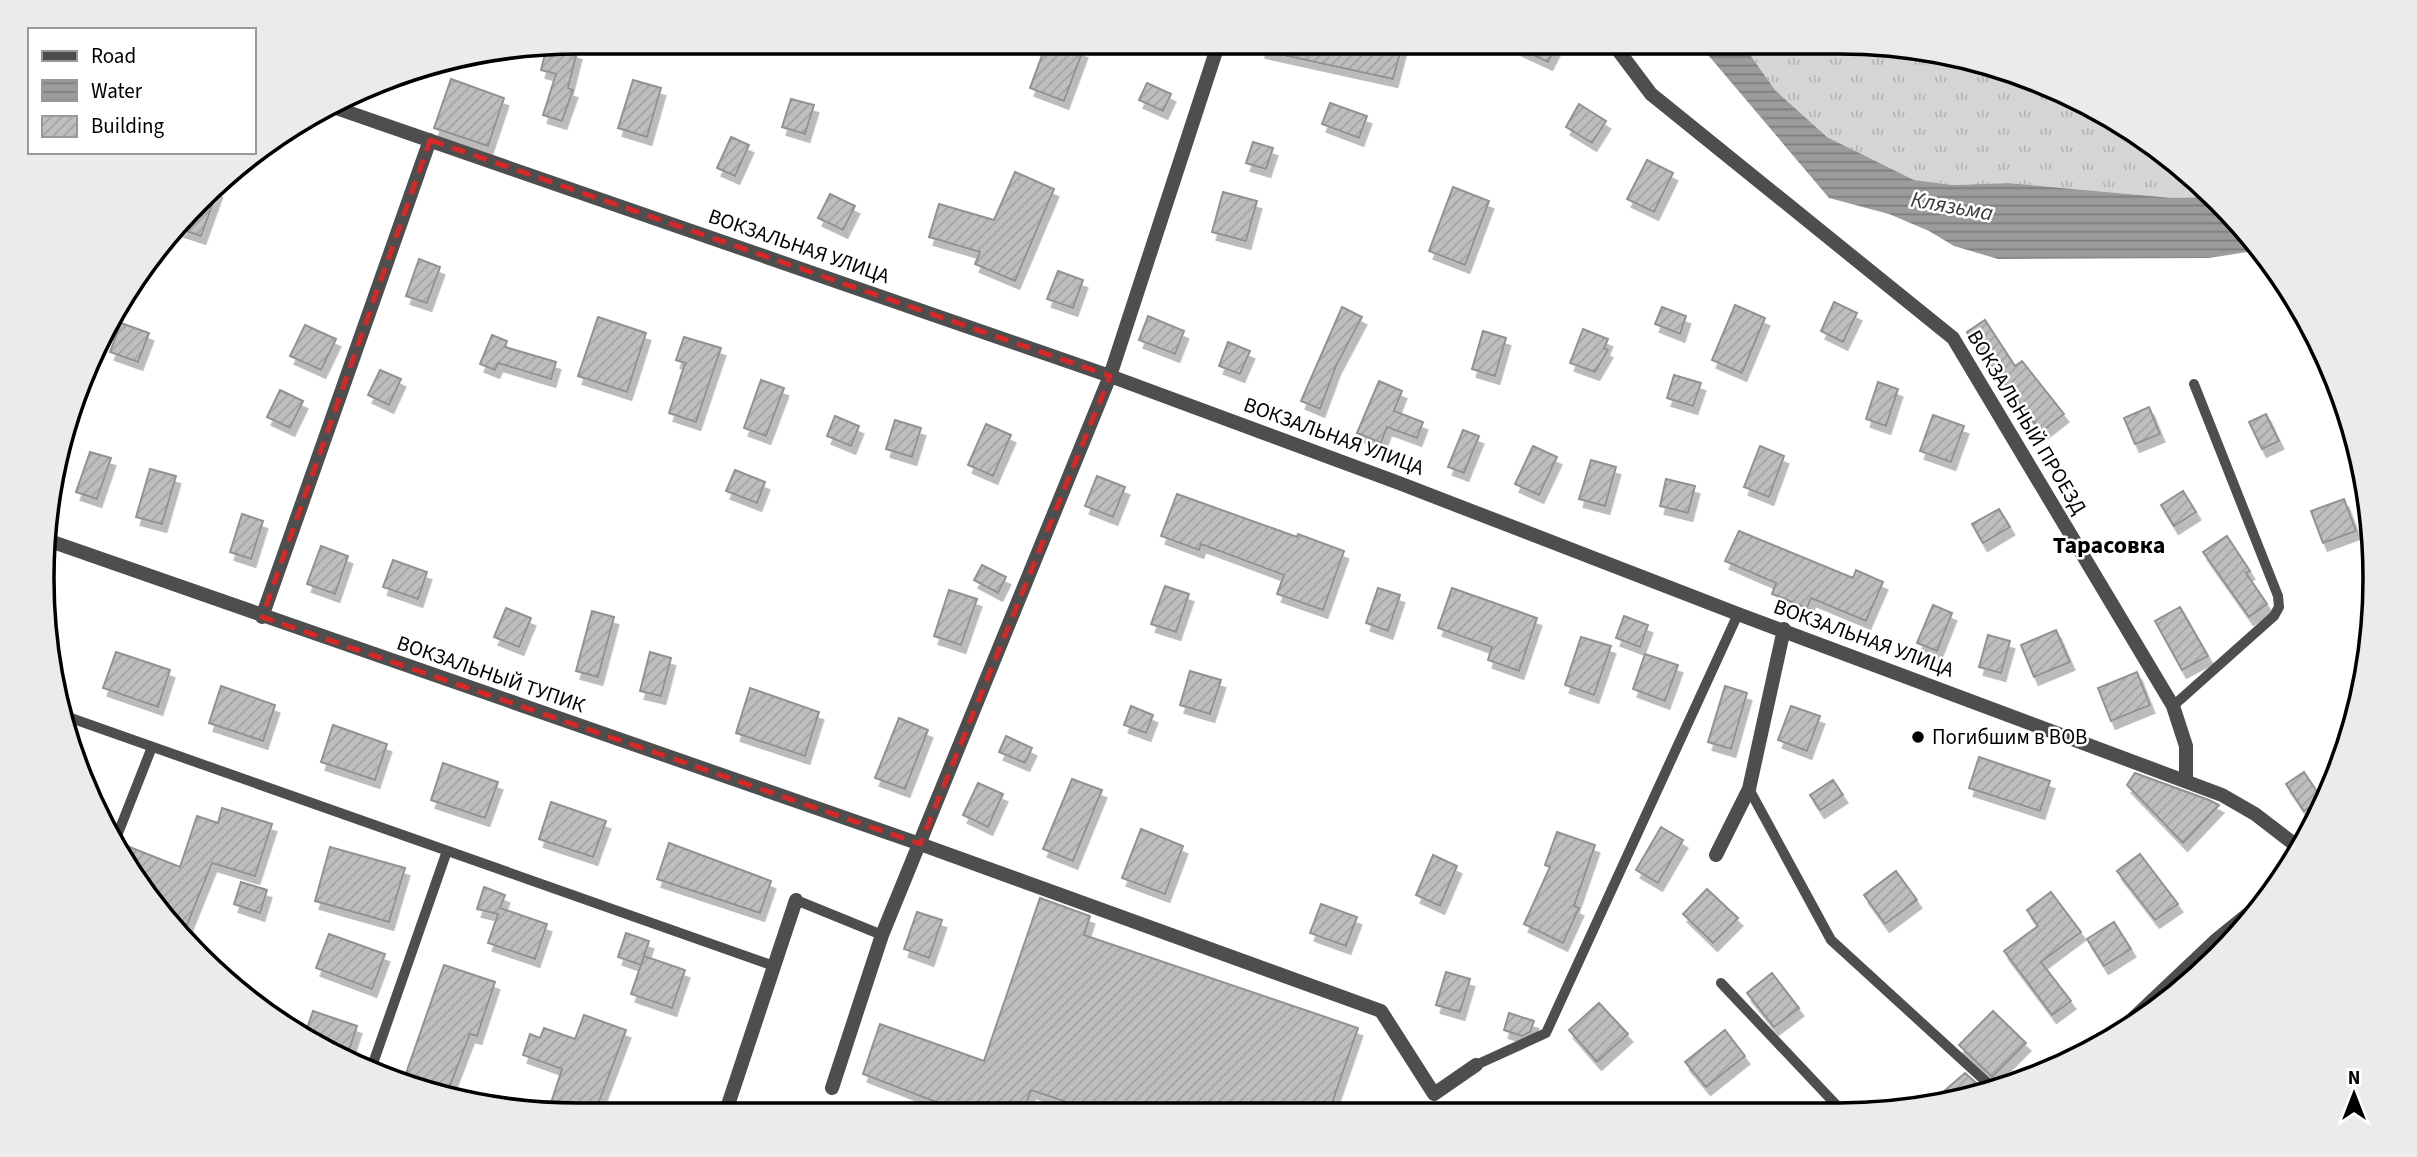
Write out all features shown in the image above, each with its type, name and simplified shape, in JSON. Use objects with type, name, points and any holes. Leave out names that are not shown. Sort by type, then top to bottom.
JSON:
[{"type":"street","points":[[832,1088],[882,934],[1110,376],[1215,54]]},
{"type":"street","name":"ВОКЗАЛЬНЫЙ ПРОЕЗД","points":[[1621,54],[1651,94],[1953,338],[2173,706],[2186,746],[2186,781]]},
{"type":"street","name":"ВОКЗАЛЬНАЯ УЛИЦА","points":[[343,110],[1110,376],[1399,483],[1738,614],[2222,795],[2255,814],[2292,842]]},
{"type":"street","points":[[262,617],[430,140]]},
{"type":"street","name":"ВОКЗАЛЬНЫЙ ТУПИК","points":[[55,543],[920,844],[1381,1011],[1434,1094],[1476,1065]]},
{"type":"street","points":[[1716,855],[1749,789],[1784,629]]},
{"type":"street","points":[[728,1103],[796,900]]},
{"type":"street","points":[[2165,988],[2223,935]]},
{"type":"lane","points":[[2173,706],[2274,616],[2279,607],[2278,596],[2194,384]]},
{"type":"lane","points":[[1476,1065],[1546,1033],[1738,614]]},
{"type":"lane","points":[[74,719],[774,966]]},
{"type":"lane","points":[[119,831],[152,747]]},
{"type":"lane","points":[[1749,789],[1831,940],[1986,1081]]},
{"type":"lane","points":[[374,1061],[447,851]]},
{"type":"lane","points":[[796,900],[882,934]]},
{"type":"lane","points":[[1721,983],[1834,1103]]},
{"type":"highlighted area","points":[[430,140],[1110,376],[920,844],[262,617]]},
{"type":"green space","points":[[1750,54],[1873,55],[1941,64],[1974,72],[2039,94],[2101,124],[2158,163],[2198,197],[2173,198],[2008,183],[1953,185],[1914,180],[1827,137],[1775,90]]},
{"type":"water","name":"Клязьма","points":[[1707,54],[1750,54],[1775,90],[1827,137],[1914,180],[1953,185],[2008,183],[2173,198],[2198,197],[2248,252],[2209,258],[1998,259],[1954,246],[1929,231],[1889,214],[1829,198]]},
{"type":"building","points":[[576,54],[568,88],[573,90],[562,121],[543,115],[556,74],[541,70],[545,55]]},
{"type":"building","points":[[1043,54],[1082,54],[1064,101],[1030,88]]},
{"type":"building","points":[[1279,54],[1400,54],[1393,79]]},
{"type":"building","points":[[1531,54],[1552,54],[1548,62]]},
{"type":"building","points":[[451,79],[504,98],[488,146],[434,128]]},
{"type":"building","points":[[633,80],[661,88],[647,137],[618,128]]},
{"type":"building","points":[[1147,83],[1171,94],[1163,111],[1139,100]]},
{"type":"building","points":[[791,99],[814,105],[805,134],[782,127]]},
{"type":"building","points":[[1330,103],[1367,116],[1359,138],[1322,124]]},
{"type":"building","points":[[1579,104],[1606,121],[1592,143],[1566,127]]},
{"type":"building","points":[[731,137],[749,145],[735,176],[717,168]]},
{"type":"building","points":[[1253,142],[1273,148],[1266,169],[1246,163]]},
{"type":"building","points":[[1647,160],[1673,173],[1654,212],[1627,199]]},
{"type":"building","points":[[1015,172],[1054,189],[1015,281],[975,264],[980,252],[929,237],[939,204],[994,220]]},
{"type":"building","points":[[1453,187],[1489,201],[1465,265],[1429,251]]},
{"type":"building","points":[[1223,192],[1257,201],[1246,241],[1212,232]]},
{"type":"building","points":[[830,194],[855,206],[843,230],[818,218]]},
{"type":"building","points":[[213,203],[201,236],[186,231]]},
{"type":"building","points":[[419,259],[440,267],[427,303],[406,296]]},
{"type":"building","points":[[1058,271],[1083,280],[1073,308],[1047,299]]},
{"type":"building","points":[[1834,302],[1857,313],[1843,342],[1821,331]]},
{"type":"building","points":[[1735,305],[1765,318],[1742,373],[1712,360]]},
{"type":"building","points":[[1342,307],[1362,317],[1336,366],[1320,409],[1301,401]]},
{"type":"building","points":[[1662,307],[1686,316],[1680,334],[1655,324]]},
{"type":"building","points":[[1148,316],[1184,331],[1175,354],[1139,340]]},
{"type":"building","points":[[598,317],[646,333],[627,392],[578,376]]},
{"type":"building","points":[[1985,320],[2015,366],[2022,361],[2064,414],[2041,432],[1967,332]]},
{"type":"building","points":[[121,323],[149,333],[138,362],[110,352]]},
{"type":"building","points":[[305,325],[336,339],[321,370],[290,356]]},
{"type":"building","points":[[1583,329],[1608,339],[1604,348],[1608,350],[1595,372],[1570,363]]},
{"type":"building","points":[[1483,331],[1506,338],[1495,376],[1472,369]]},
{"type":"building","points":[[492,335],[507,341],[505,347],[556,362],[551,379],[498,363],[495,370],[480,364]]},
{"type":"building","points":[[684,337],[721,348],[696,422],[669,413],[685,363],[676,360]]},
{"type":"building","points":[[1228,342],[1250,351],[1240,374],[1219,366]]},
{"type":"building","points":[[380,370],[401,379],[389,405],[368,395]]},
{"type":"building","points":[[1674,375],[1701,383],[1693,406],[1667,398]]},
{"type":"building","points":[[761,380],[784,388],[766,436],[744,428]]},
{"type":"building","points":[[1379,381],[1402,391],[1394,411],[1423,422],[1417,438],[1387,427],[1381,443],[1357,433]]},
{"type":"building","points":[[1878,382],[1898,389],[1886,426],[1866,419]]},
{"type":"building","points":[[280,390],[303,401],[290,428],[267,417]]},
{"type":"building","points":[[2149,407],[2160,434],[2135,444],[2124,418]]},
{"type":"building","points":[[2266,414],[2279,441],[2262,449],[2249,422]]},
{"type":"building","points":[[1933,415],[1964,426],[1951,462],[1920,451]]},
{"type":"building","points":[[835,416],[859,426],[851,446],[827,436]]},
{"type":"building","points":[[895,420],[921,428],[912,457],[886,449]]},
{"type":"building","points":[[986,424],[1011,435],[993,476],[968,465]]},
{"type":"building","points":[[1463,430],[1479,436],[1464,473],[1448,467]]},
{"type":"building","points":[[1533,446],[1557,457],[1539,495],[1515,484]]},
{"type":"building","points":[[1760,446],[1784,456],[1769,497],[1744,487]]},
{"type":"building","points":[[90,452],[111,458],[97,499],[76,492]]},
{"type":"building","points":[[1591,460],[1616,467],[1605,506],[1579,499]]},
{"type":"building","points":[[150,469],[176,476],[162,524],[136,517]]},
{"type":"building","points":[[735,470],[765,482],[757,503],[726,491]]},
{"type":"building","points":[[1097,476],[1125,487],[1113,517],[1085,506]]},
{"type":"building","points":[[1666,479],[1695,486],[1688,513],[1660,506]]},
{"type":"building","points":[[2183,491],[2196,512],[2174,526],[2161,505]]},
{"type":"building","points":[[1177,494],[1344,551],[1323,610],[1277,594],[1284,575],[1201,544],[1199,550],[1161,536]]},
{"type":"building","points":[[2344,499],[2356,531],[2323,543],[2311,511]]},
{"type":"building","points":[[1999,509],[2010,527],[1983,543],[1972,524]]},
{"type":"building","points":[[242,514],[263,521],[251,559],[230,552]]},
{"type":"building","points":[[1739,531],[1853,578],[1856,570],[1883,582],[1866,621],[1811,598],[1807,608],[1772,594],[1776,583],[1725,561]]},
{"type":"building","points":[[2227,536],[2250,571],[2246,573],[2267,604],[2249,617],[2203,552]]},
{"type":"building","points":[[321,546],[348,556],[335,594],[307,584]]},
{"type":"building","points":[[393,560],[427,572],[418,599],[383,587]]},
{"type":"building","points":[[982,565],[1006,577],[998,593],[974,580]]},
{"type":"building","points":[[1165,586],[1189,594],[1176,632],[1151,624]]},
{"type":"building","points":[[1378,588],[1400,595],[1388,631],[1366,623]]},
{"type":"building","points":[[1452,588],[1537,618],[1519,671],[1488,660],[1492,647],[1438,628]]},
{"type":"building","points":[[949,590],[977,599],[961,645],[934,636]]},
{"type":"building","points":[[1933,605],[1952,613],[1937,651],[1917,643]]},
{"type":"building","points":[[2180,607],[2208,656],[2182,670],[2155,621]]},
{"type":"building","points":[[506,608],[531,618],[519,647],[494,637]]},
{"type":"building","points":[[592,611],[614,617],[598,677],[576,671]]},
{"type":"building","points":[[1624,616],[1648,625],[1640,647],[1616,638]]},
{"type":"building","points":[[2056,630],[2070,662],[2034,677],[2021,645]]},
{"type":"building","points":[[1988,635],[2010,641],[2001,673],[1979,667]]},
{"type":"building","points":[[1581,637],[1611,646],[1594,695],[1565,685]]},
{"type":"building","points":[[116,652],[170,670],[158,707],[103,688]]},
{"type":"building","points":[[650,652],[671,658],[661,696],[640,691]]},
{"type":"building","points":[[1645,654],[1678,665],[1665,701],[1633,689]]},
{"type":"building","points":[[1190,671],[1221,680],[1210,714],[1180,705]]},
{"type":"building","points":[[2137,672],[2150,705],[2111,721],[2098,688]]},
{"type":"building","points":[[221,686],[275,705],[263,741],[209,723]]},
{"type":"building","points":[[1725,686],[1747,693],[1731,749],[1708,742]]},
{"type":"building","points":[[750,688],[819,712],[805,756],[736,733]]},
{"type":"building","points":[[1131,706],[1153,715],[1146,733],[1124,725]]},
{"type":"building","points":[[1791,706],[1820,716],[1807,751],[1778,740]]},
{"type":"building","points":[[899,718],[928,730],[905,789],[875,778]]},
{"type":"building","points":[[333,725],[387,744],[375,780],[321,762]]},
{"type":"building","points":[[1006,736],[1032,748],[1025,763],[999,752]]},
{"type":"building","points":[[1979,757],[2050,781],[2040,811],[1969,788]]},
{"type":"building","points":[[443,763],[498,782],[485,818],[431,800]]},
{"type":"building","points":[[2304,772],[2317,792],[2311,807],[2304,811],[2286,784]]},
{"type":"building","points":[[2135,773],[2219,805],[2183,843],[2127,785]]},
{"type":"building","points":[[1072,779],[1102,790],[1073,861],[1043,849]]},
{"type":"building","points":[[1833,780],[1843,795],[1820,810],[1810,795]]},
{"type":"building","points":[[978,783],[1003,794],[988,827],[963,815]]},
{"type":"building","points":[[551,802],[606,821],[593,857],[539,839]]},
{"type":"building","points":[[222,808],[272,824],[255,876],[212,863],[186,927],[127,846],[180,867],[197,816],[218,823]]},
{"type":"building","points":[[1661,827],[1683,840],[1658,883],[1636,870]]},
{"type":"building","points":[[1141,829],[1183,846],[1165,894],[1122,878]]},
{"type":"building","points":[[1557,832],[1595,845],[1574,906],[1579,908],[1563,943],[1524,924],[1550,867],[1545,865]]},
{"type":"building","points":[[669,843],[771,881],[760,913],[657,879]]},
{"type":"building","points":[[330,847],[405,868],[389,922],[315,901]]},
{"type":"building","points":[[2140,854],[2178,904],[2155,920],[2117,871]]},
{"type":"building","points":[[1433,855],[1457,866],[1440,906],[1416,895]]},
{"type":"building","points":[[1896,871],[1917,900],[1885,924],[1864,895]]},
{"type":"building","points":[[241,882],[267,890],[260,913],[234,904]]},
{"type":"building","points":[[484,887],[505,895],[500,908],[547,924],[535,959],[488,943],[498,914],[477,909]]},
{"type":"building","points":[[1707,889],[1738,918],[1713,943],[1683,914]]},
{"type":"building","points":[[2051,892],[2081,932],[2041,962],[2071,1001],[2052,1015],[2004,951],[2038,926],[2027,910]]},
{"type":"building","points":[[1040,898],[1090,916],[1084,935],[1358,1028],[1332,1103],[1069,1103],[1031,1090],[1026,1103],[938,1103],[863,1074],[880,1024],[984,1061]]},
{"type":"building","points":[[1321,904],[1357,917],[1346,946],[1310,933]]},
{"type":"building","points":[[917,912],[942,920],[929,958],[904,949]]},
{"type":"building","points":[[2114,922],[2131,949],[2104,966],[2087,939]]},
{"type":"building","points":[[626,933],[649,941],[641,965],[618,957]]},
{"type":"building","points":[[329,934],[385,954],[372,989],[316,968]]},
{"type":"building","points":[[644,956],[685,970],[672,1008],[631,994]]},
{"type":"building","points":[[444,965],[495,982],[477,1036],[470,1034],[450,1087],[406,1073]]},
{"type":"building","points":[[1446,972],[1470,979],[1460,1012],[1436,1005]]},
{"type":"building","points":[[1772,973],[1799,1008],[1774,1027],[1747,993]]},
{"type":"building","points":[[1599,1003],[1628,1034],[1597,1062],[1569,1030]]},
{"type":"building","points":[[313,1011],[357,1026],[349,1050],[307,1027]]},
{"type":"building","points":[[1993,1011],[2026,1043],[1992,1077],[1959,1045]]},
{"type":"building","points":[[1509,1013],[1534,1021],[1530,1032],[1522,1036],[1504,1030]]},
{"type":"building","points":[[584,1015],[626,1030],[599,1103],[551,1102],[562,1069],[523,1055],[530,1034],[540,1038],[544,1028],[575,1039]]},
{"type":"building","points":[[1725,1030],[1745,1056],[1706,1087],[1685,1062]]},
{"type":"building","points":[[1965,1073],[1978,1084],[1974,1085],[1942,1093]]},
{"type":"place","name":"Погибшим в ВОВ","points":[[1918,737]]},
{"type":"district","name":"Тарасовка","points":[[2109,545]]}]
